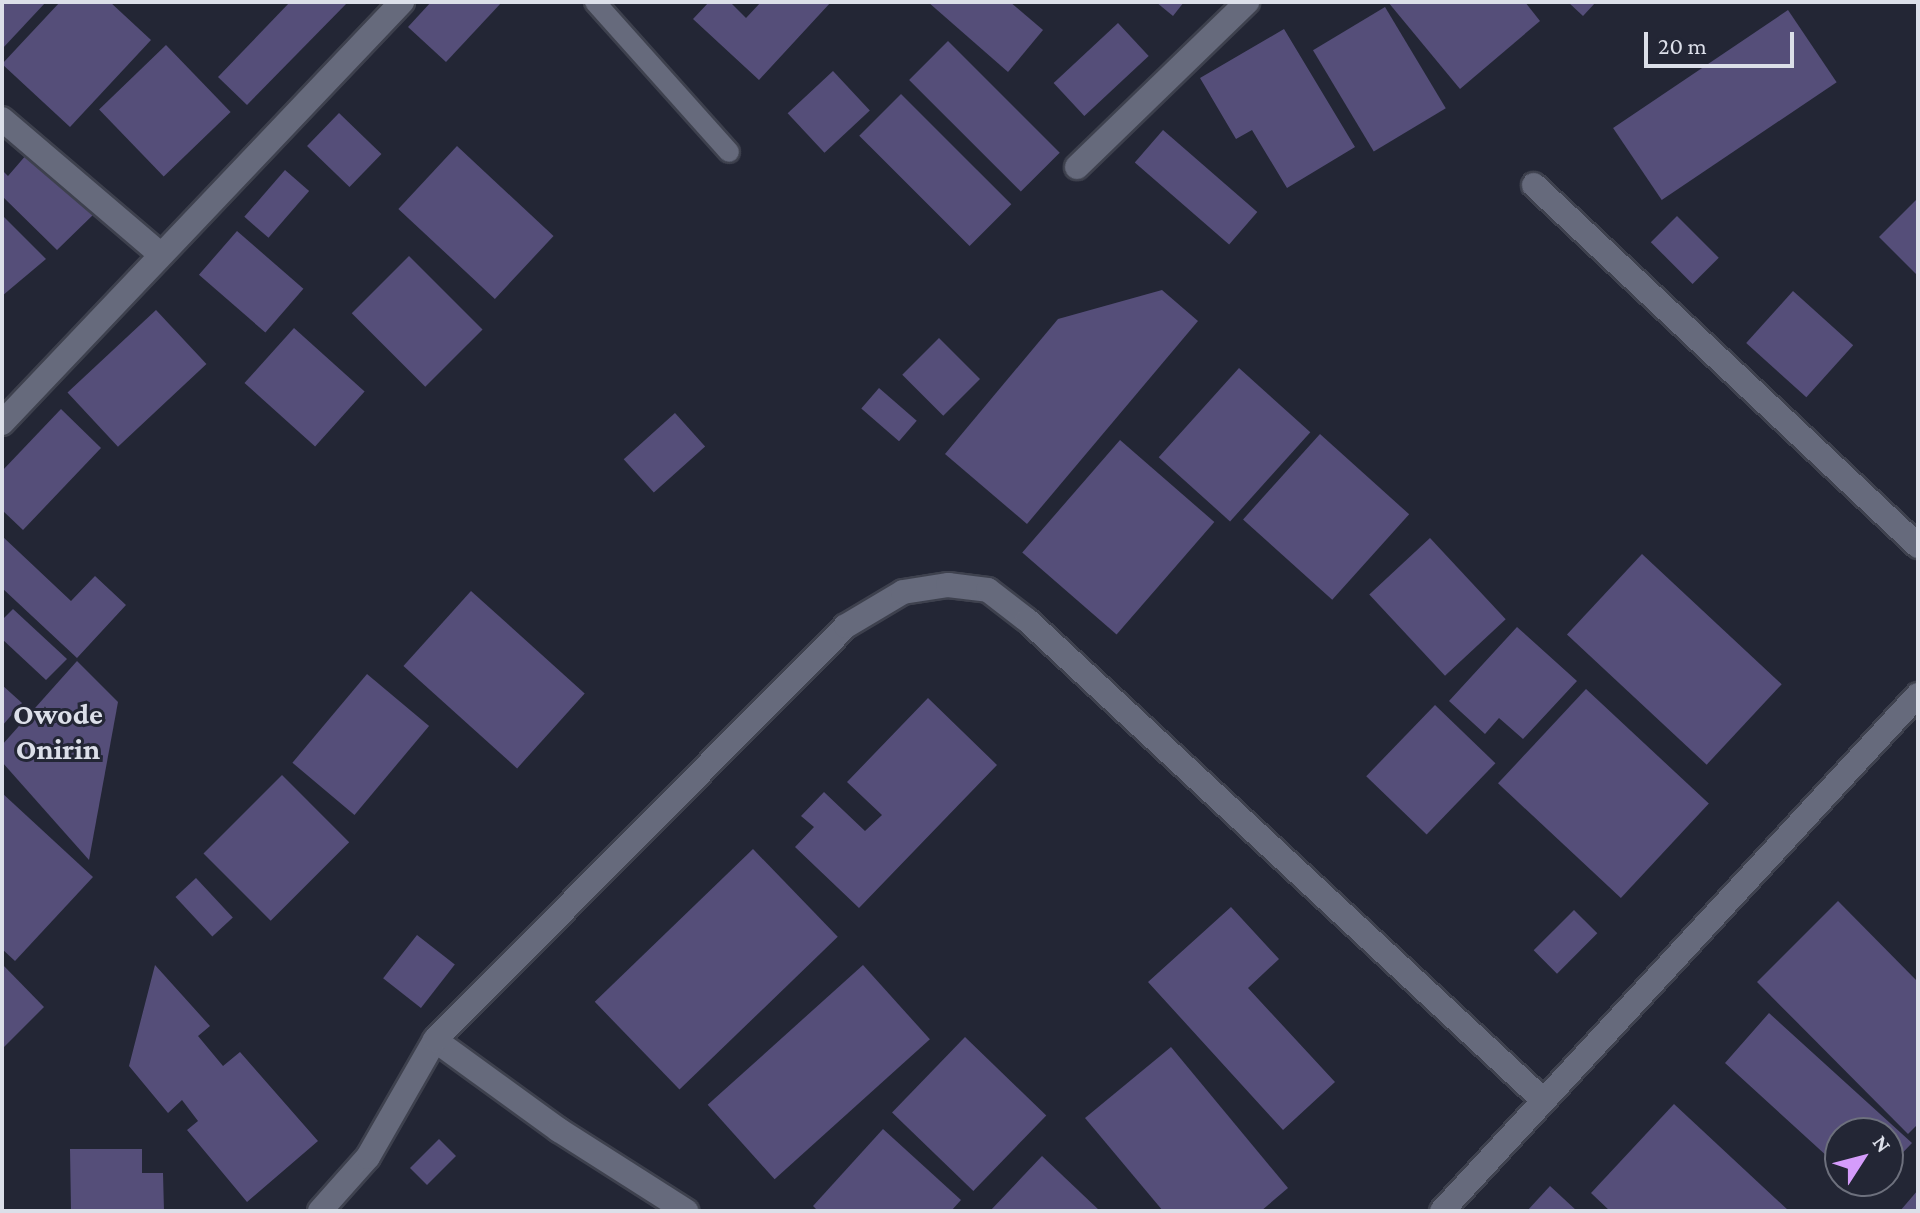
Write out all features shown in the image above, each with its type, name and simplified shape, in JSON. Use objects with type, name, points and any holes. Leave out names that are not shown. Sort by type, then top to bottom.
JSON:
[{"type":"street","points":[[2,423],[402,2]]},
{"type":"street","points":[[1077,167],[1247,2]]},
{"type":"street","points":[[2,119],[160,254]]},
{"type":"street","points":[[1534,185],[1918,546]]},
{"type":"street","points":[[320,1211],[368,1157],[435,1040],[846,626],[903,592],[948,585],[988,590],[1027,620],[1544,1101]]},
{"type":"street","points":[[1442,1211],[1918,695]]},
{"type":"street","points":[[435,1040],[559,1130],[686,1211]]},
{"type":"lane","points":[[595,2],[729,152]]},
{"type":"building","points":[[2,2],[46,2],[2,49]]},
{"type":"building","points":[[60,2],[110,2],[151,40],[70,127],[2,64]]},
{"type":"building","points":[[290,2],[348,2],[247,105],[218,77]]},
{"type":"building","points":[[431,2],[502,2],[446,62],[408,27]]},
{"type":"building","points":[[709,2],[730,2],[746,18],[761,2],[831,2],[759,80],[693,19]]},
{"type":"building","points":[[928,2],[1010,2],[1043,30],[1008,72]]},
{"type":"building","points":[[1156,2],[1184,2],[1173,16]]},
{"type":"building","points":[[1388,2],[1525,2],[1540,21],[1460,89]]},
{"type":"building","points":[[1568,2],[1596,2],[1583,16]]},
{"type":"building","points":[[1385,7],[1446,108],[1374,151],[1313,50]]},
{"type":"building","points":[[1788,10],[1837,82],[1662,200],[1613,128]]},
{"type":"building","points":[[1118,23],[1149,56],[1084,116],[1054,83]]},
{"type":"building","points":[[1284,29],[1355,147],[1287,188],[1252,130],[1236,139],[1200,78]]},
{"type":"building","points":[[948,41],[1060,153],[1021,192],[909,80]]},
{"type":"building","points":[[166,45],[231,112],[164,177],[99,110]]},
{"type":"building","points":[[833,71],[870,110],[824,153],[788,113]]},
{"type":"building","points":[[901,94],[1011,204],[970,246],[859,136]]},
{"type":"building","points":[[339,113],[381,154],[349,187],[307,146]]},
{"type":"building","points":[[1163,130],[1257,212],[1229,244],[1135,162]]},
{"type":"building","points":[[457,146],[554,236],[495,299],[398,209]]},
{"type":"building","points":[[27,154],[95,213],[57,250],[2,196],[2,170],[8,176]]},
{"type":"building","points":[[285,170],[309,191],[268,238],[244,217]]},
{"type":"building","points":[[1918,198],[1918,276],[1879,237]]},
{"type":"building","points":[[2,215],[46,259],[2,296]]},
{"type":"building","points":[[1677,216],[1719,258],[1693,284],[1651,242]]},
{"type":"building","points":[[237,231],[303,289],[265,333],[199,275]]},
{"type":"building","points":[[409,256],[483,330],[425,387],[352,313]]},
{"type":"building","points":[[1162,290],[1198,321],[1027,524],[945,454],[1058,319]]},
{"type":"building","points":[[1793,291],[1853,345],[1806,397],[1746,343]]},
{"type":"building","points":[[156,310],[206,364],[118,447],[68,393]]},
{"type":"building","points":[[294,328],[365,392],[315,447],[244,383]]},
{"type":"building","points":[[939,338],[980,379],[943,416],[902,375]]},
{"type":"building","points":[[1239,368],[1310,432],[1230,521],[1159,457]]},
{"type":"building","points":[[879,388],[917,421],[899,441],[861,408]]},
{"type":"building","points":[[61,409],[101,448],[23,530],[2,510],[2,471]]},
{"type":"building","points":[[675,413],[705,446],[654,493],[624,459]]},
{"type":"building","points":[[1320,434],[1409,514],[1332,600],[1243,519]]},
{"type":"building","points":[[1120,440],[1214,522],[1117,634],[1022,552]]},
{"type":"building","points":[[2,536],[71,601],[95,576],[126,605],[77,658],[2,588]]},
{"type":"building","points":[[1430,538],[1506,619],[1445,676],[1369,595]]},
{"type":"building","points":[[1642,554],[1782,684],[1707,765],[1567,634]]},
{"type":"building","points":[[471,591],[585,693],[517,768],[403,666]]},
{"type":"building","points":[[13,609],[67,659],[46,680],[2,639],[2,620]]},
{"type":"building","points":[[1517,627],[1577,681],[1523,739],[1499,718],[1485,734],[1449,701]]},
{"type":"building","points":[[77,661],[118,702],[89,860],[2,762],[2,745]]},
{"type":"building","points":[[367,674],[429,726],[354,815],[292,763]]},
{"type":"building","points":[[2,685],[22,703],[2,726]]},
{"type":"building","points":[[1586,689],[1709,804],[1621,898],[1498,783]]},
{"type":"building","points":[[928,698],[997,765],[859,908],[795,847],[814,827],[801,816],[824,792],[865,831],[882,815],[847,782]]},
{"type":"building","points":[[1435,705],[1495,763],[1427,835],[1366,776]]},
{"type":"building","points":[[282,775],[349,842],[271,921],[204,853]]},
{"type":"building","points":[[2,793],[93,877],[15,961],[2,949]]},
{"type":"building","points":[[753,849],[838,937],[679,1090],[595,1002]]},
{"type":"building","points":[[196,878],[233,917],[212,937],[176,897]]},
{"type":"building","points":[[1838,901],[1918,982],[1918,1124],[1908,1134],[1904,1130],[1904,1117],[1891,1117],[1757,982]]},
{"type":"building","points":[[1231,907],[1279,959],[1248,988],[1335,1082],[1283,1130],[1148,982]]},
{"type":"building","points":[[1574,910],[1597,933],[1557,974],[1534,950]]},
{"type":"building","points":[[417,935],[455,965],[421,1008],[383,978]]},
{"type":"building","points":[[2,964],[44,1007],[2,1049]]},
{"type":"building","points":[[155,965],[210,1026],[198,1036],[223,1066],[240,1052],[318,1141],[247,1202],[187,1130],[198,1121],[182,1100],[168,1113],[129,1066]]},
{"type":"building","points":[[863,965],[930,1039],[775,1179],[708,1105]]},
{"type":"building","points":[[1769,1013],[1883,1117],[1824,1117],[1824,1153],[1725,1063]]},
{"type":"building","points":[[965,1037],[1046,1115],[973,1191],[892,1113]]},
{"type":"building","points":[[1171,1047],[1288,1188],[1261,1211],[1163,1211],[1085,1118]]},
{"type":"building","points":[[1674,1104],[1789,1211],[1610,1211],[1591,1193]]},
{"type":"building","points":[[883,1129],[961,1200],[951,1211],[818,1211],[813,1206]]},
{"type":"building","points":[[1904,1136],[1912,1143],[1904,1151]]},
{"type":"building","points":[[439,1139],[456,1156],[427,1185],[410,1168]]},
{"type":"building","points":[[70,1149],[142,1149],[142,1173],[163,1173],[164,1211],[71,1211]]},
{"type":"building","points":[[1042,1156],[1100,1211],[990,1211]]},
{"type":"building","points":[[1550,1186],[1577,1211],[1527,1211]]},
{"type":"building","points":[[1918,1190],[1918,1211],[1900,1211]]},
{"type":"district","name":"Owode Onirin","points":[[58,731]]}]
